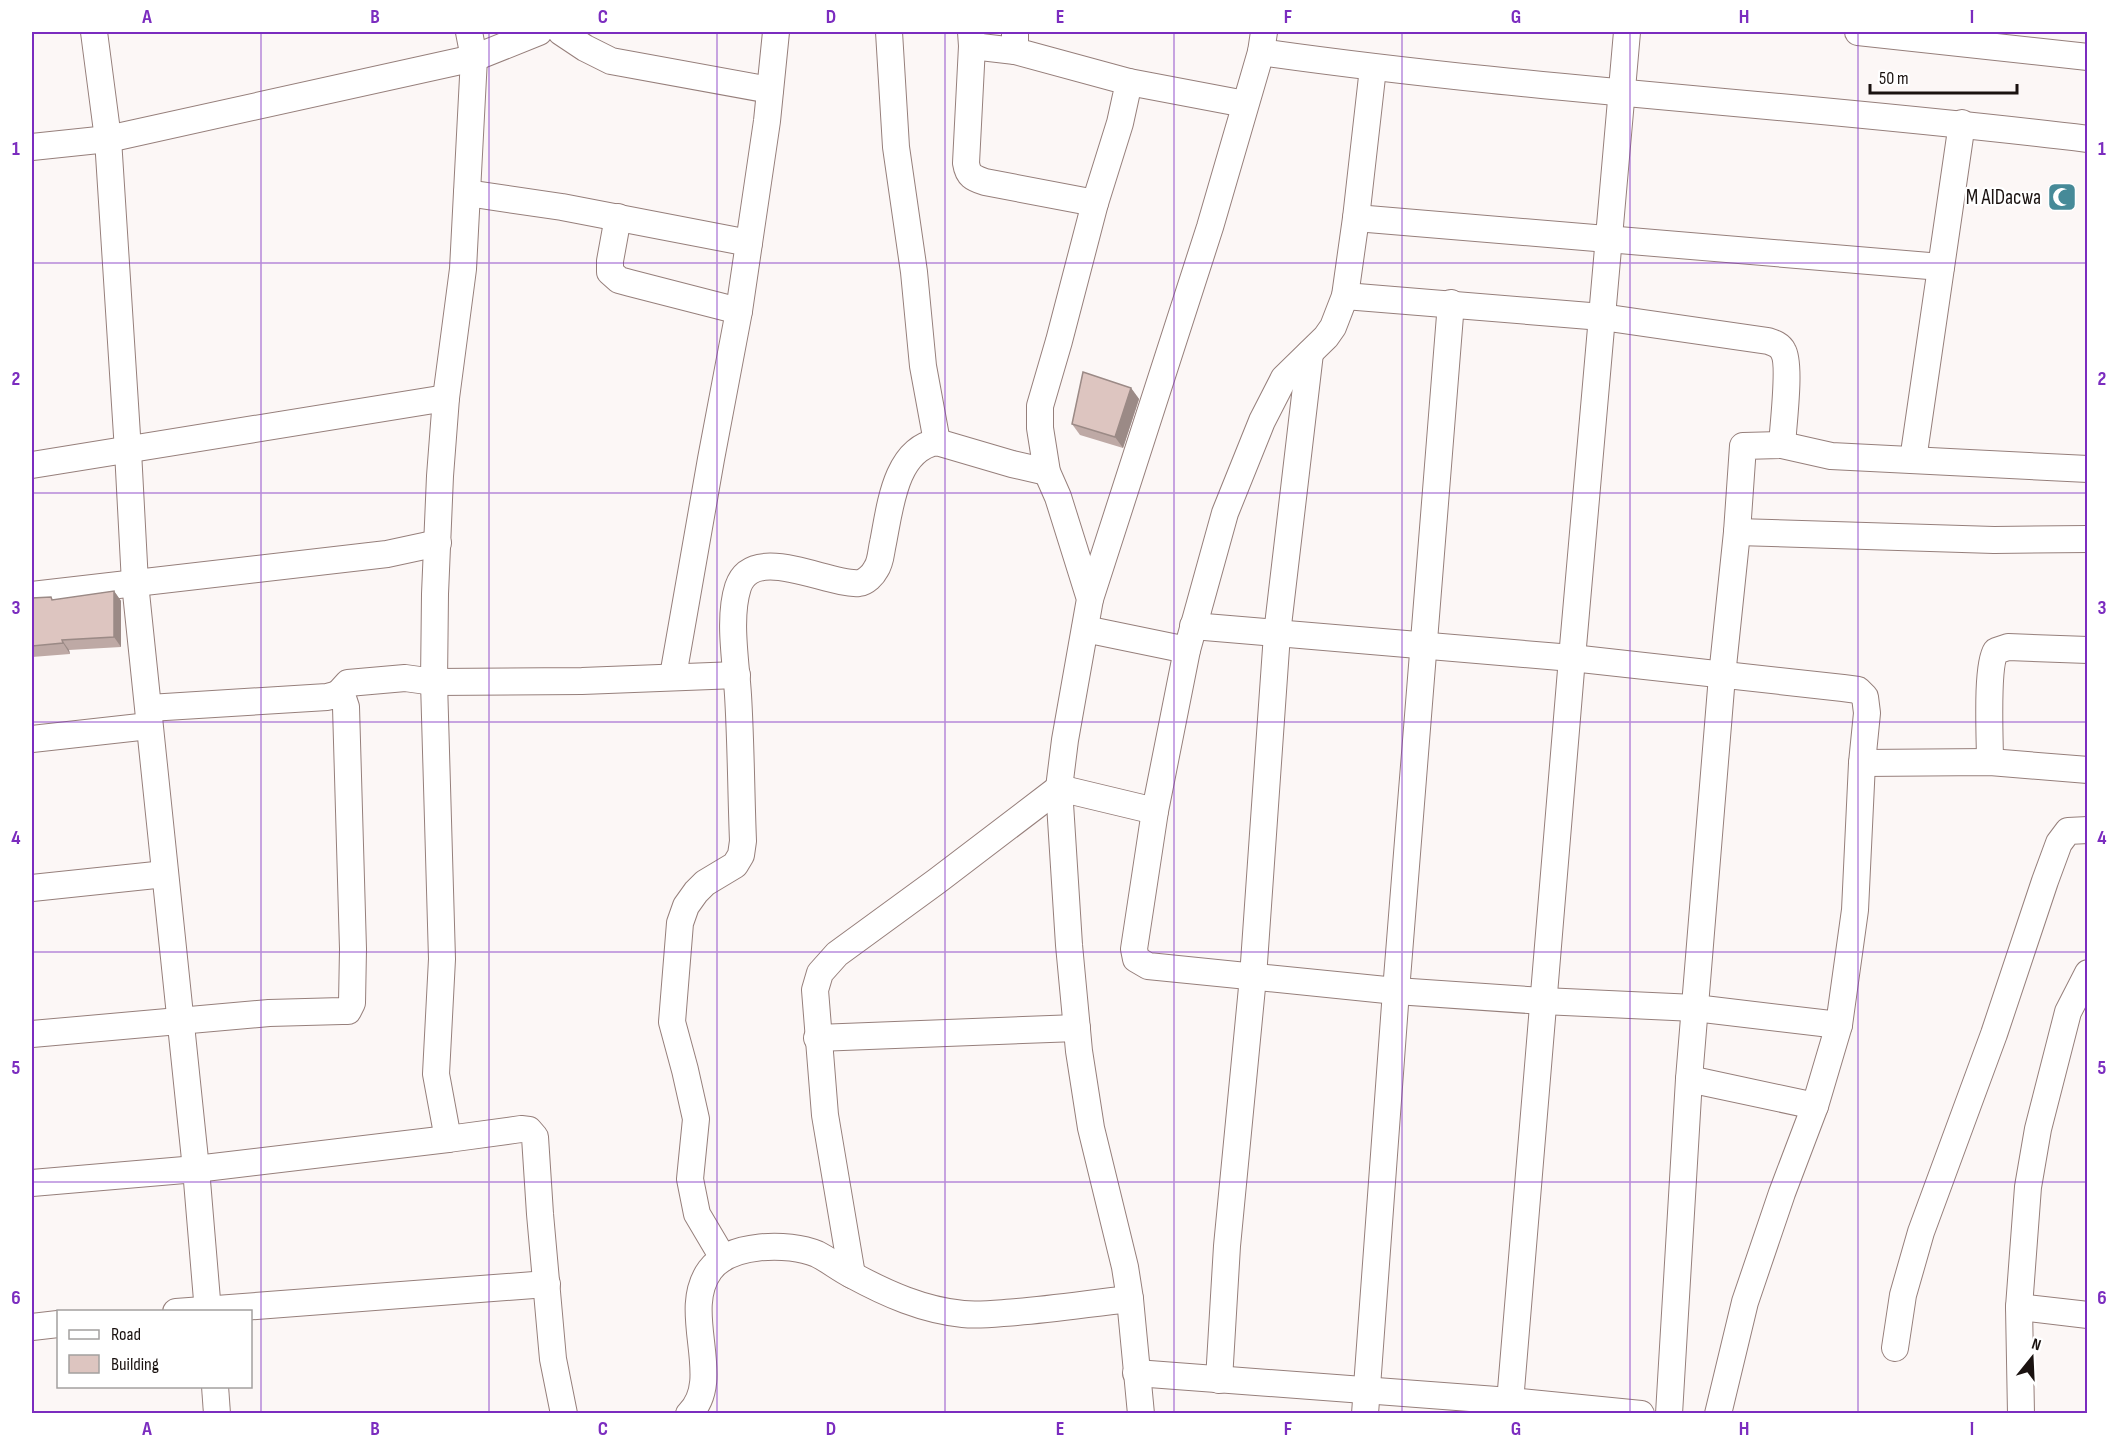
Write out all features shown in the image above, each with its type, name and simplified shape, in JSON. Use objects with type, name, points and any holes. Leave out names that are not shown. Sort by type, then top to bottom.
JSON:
[{"type":"street","points":[[94,32],[108,139],[135,583],[196,1168],[208,1310],[548,1284]]},
{"type":"street","points":[[448,1139],[436,1074],[442,959],[442,905],[434,682],[440,476],[446,398],[463,269],[474,58],[469,32]]},
{"type":"street","points":[[32,147],[108,139],[474,58],[539,32]]},
{"type":"street","points":[[561,32],[611,61],[770,90]]},
{"type":"street","points":[[673,676],[739,310],[776,32]]},
{"type":"street","points":[[889,32],[896,147],[914,272],[923,366],[938,442]]},
{"type":"street","points":[[1510,1407],[1572,658],[1628,32]]},
{"type":"street","points":[[1858,32],[2088,57]]},
{"type":"street","points":[[1095,203],[985,182],[967,173],[971,39],[1015,41],[1129,82],[1245,104]]},
{"type":"street","points":[[1141,1413],[1125,1267],[1091,1128],[1077,1028],[1059,788],[1065,740],[1090,599],[1210,227],[1262,42],[1373,68],[1962,123],[2088,138]]},
{"type":"street","points":[[1373,68],[1345,296],[1333,327],[1284,378],[1262,421],[1225,513],[1190,638],[1155,811],[1134,949],[1136,959],[1148,966],[1396,991],[1695,1008],[1839,1024]]},
{"type":"street","points":[[1090,599],[1058,497],[1047,472],[1040,428],[1040,406],[1095,203],[1120,123],[1129,82]]},
{"type":"street","points":[[1913,460],[1962,123]]},
{"type":"street","points":[[467,193],[562,207],[749,243]]},
{"type":"street","points":[[618,217],[610,261],[610,272],[614,277],[630,284],[739,310]]},
{"type":"street","points":[[1356,218],[1941,267]]},
{"type":"street","points":[[1345,296],[1602,317],[1777,344],[1786,357],[1786,400],[1782,445]]},
{"type":"street","points":[[1366,1402],[1451,303]]},
{"type":"street","points":[[1219,1380],[1227,1246],[1253,977],[1277,634],[1310,353]]},
{"type":"street","points":[[32,465],[446,398]]},
{"type":"street","points":[[723,1258],[697,1214],[694,1203],[690,1179],[696,1119],[672,1022],[680,923],[686,906],[705,883],[735,865],[741,855],[743,841],[734,607],[739,585],[744,577],[755,568],[769,567],[799,570],[839,582],[861,583],[868,578],[878,568],[893,495],[902,472],[913,454],[926,444],[938,442],[1047,472]]},
{"type":"street","points":[[1669,1413],[1689,1079],[1743,446],[1782,445],[1831,456],[2088,469]]},
{"type":"street","points":[[1737,532],[1994,540],[2088,539]]},
{"type":"street","points":[[32,595],[387,554],[438,543]]},
{"type":"street","points":[[1085,628],[1190,638],[1277,634],[1572,658],[1858,690],[1864,697],[1867,704],[1855,910],[1839,1024],[1815,1106],[1782,1193],[1745,1302],[1718,1413]]},
{"type":"street","points":[[1990,762],[1991,677],[1992,659],[1996,651],[2008,647],[2088,650]]},
{"type":"street","points":[[32,739],[149,717],[327,697],[338,694],[348,682],[405,678],[434,682],[582,681],[737,675]]},
{"type":"street","points":[[32,1034],[269,1013],[342,1011],[350,1008],[353,950],[350,777],[346,707],[344,698],[338,694]]},
{"type":"street","points":[[1862,763],[1990,762],[2088,770]]},
{"type":"street","points":[[1059,788],[1155,811]]},
{"type":"street","points":[[852,1275],[825,1115],[815,990],[820,973],[837,954],[937,882],[1059,788]]},
{"type":"street","points":[[1894,1348],[1903,1295],[1922,1232],[1994,1034],[2059,843],[2068,831],[2088,830]]},
{"type":"street","points":[[32,888],[165,874]]},
{"type":"street","points":[[2021,1413],[2019,1307],[2028,1187],[2038,1129],[2068,1012],[2087,974]]},
{"type":"street","points":[[818,1038],[1077,1028]]},
{"type":"street","points":[[1689,1079],[1815,1106]]},
{"type":"street","points":[[32,1183],[196,1168],[521,1130],[534,1133],[538,1151],[540,1214],[553,1359],[564,1413]]},
{"type":"street","points":[[689,1413],[700,1399],[703,1379],[698,1306],[701,1287],[711,1269],[723,1258],[757,1247],[788,1247],[816,1254],[852,1275],[926,1308],[964,1315],[1034,1311],[1130,1299]]},
{"type":"street","points":[[2019,1307],[2088,1315]]},
{"type":"street","points":[[32,1327],[57,1324]]},
{"type":"street","points":[[1136,1373],[1219,1380],[1366,1402],[1641,1413]]},
{"type":"street","points":[[214,1388],[217,1413]]},
{"type":"building","points":[[1083,372],[1131,388],[1115,437],[1072,424]]},
{"type":"building","points":[[114,591],[114,637],[62,640],[63,643],[32,646],[32,598],[51,597],[52,600]]},
{"type":"place","name":"M AlDacwa","points":[[2062,197]]}]
